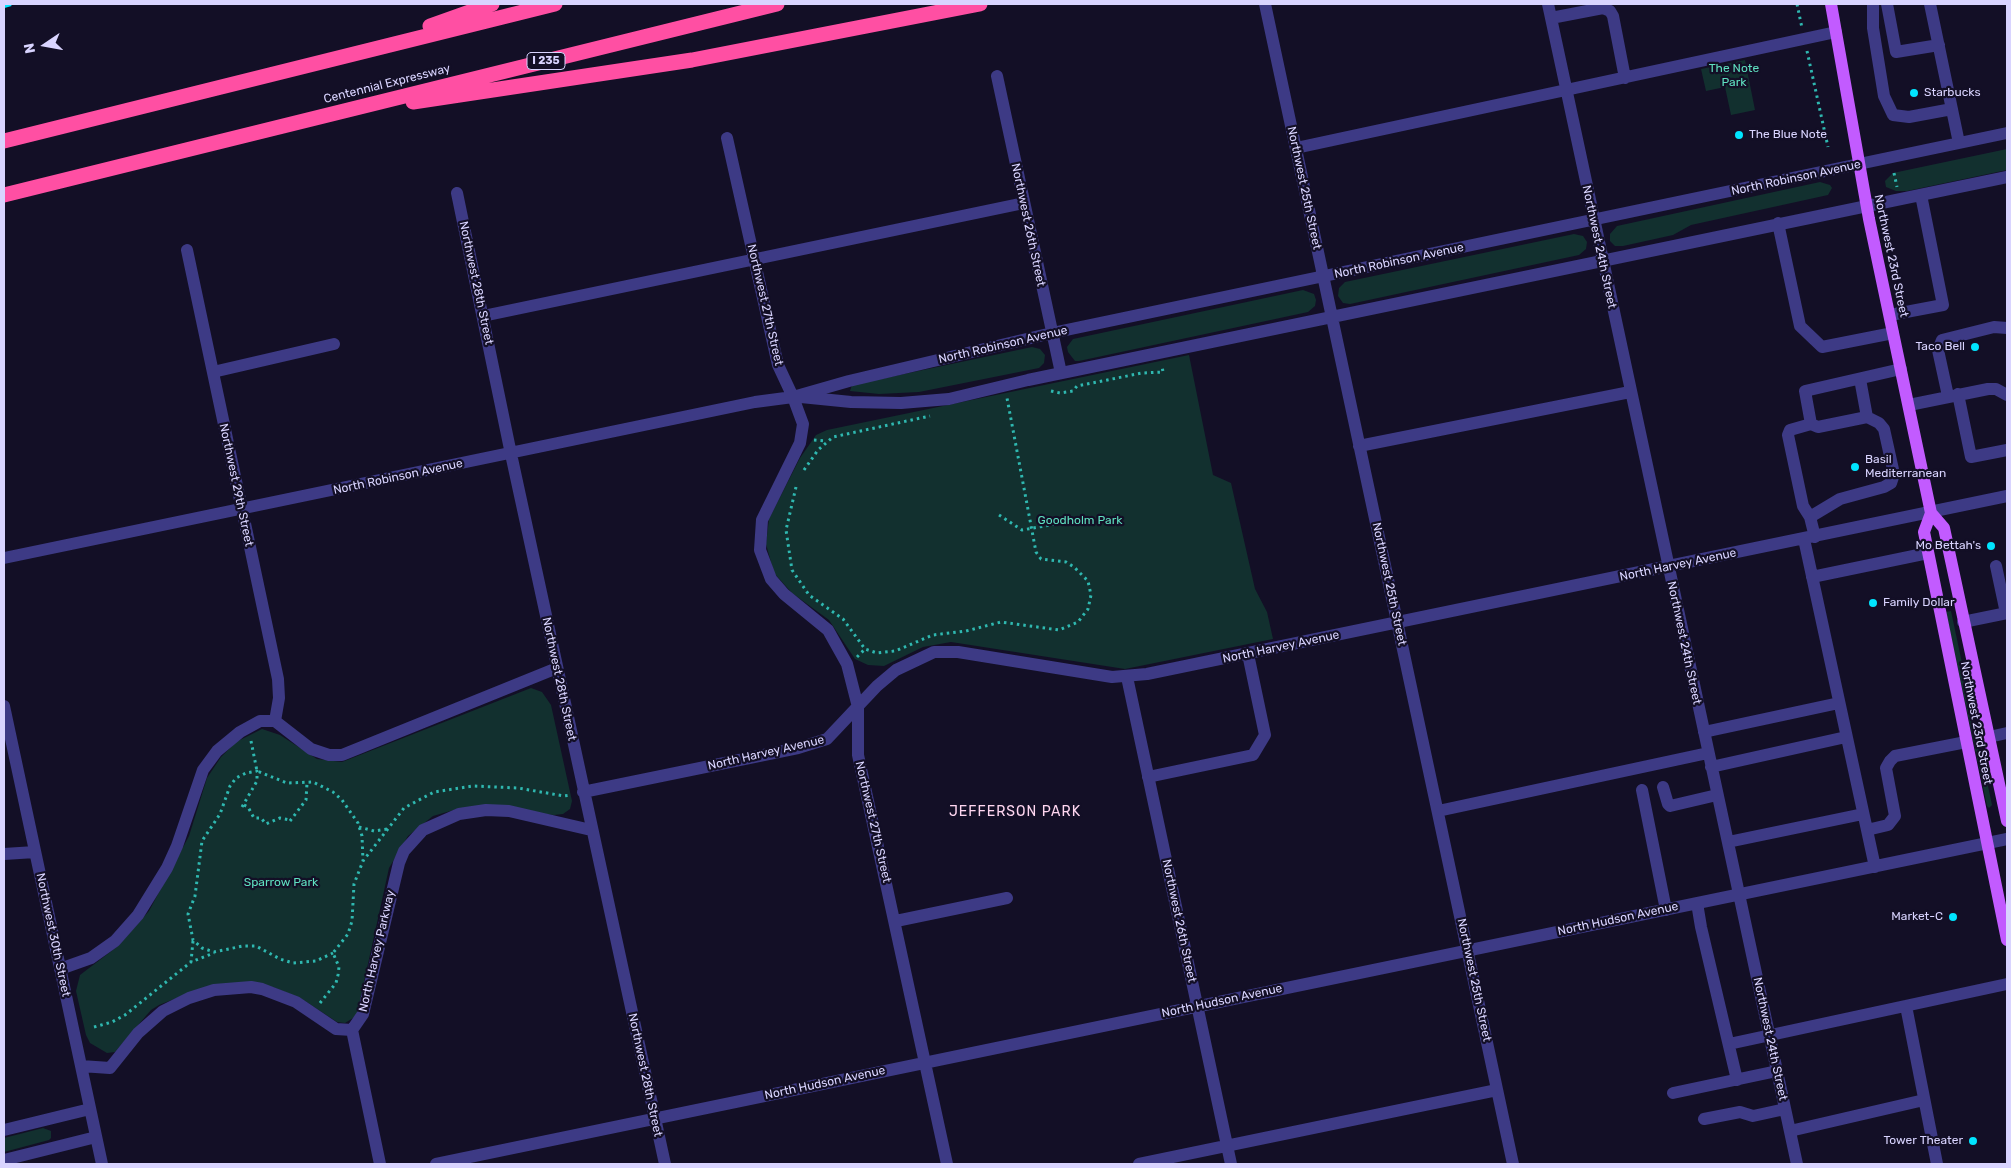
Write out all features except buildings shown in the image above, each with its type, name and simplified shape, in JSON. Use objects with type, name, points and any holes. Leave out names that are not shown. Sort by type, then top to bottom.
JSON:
[{"type":"highway","points":[[354,54],[492,4]]},
{"type":"highway","points":[[4,141],[556,4]]},
{"type":"highway","name":"Centennial Expressway","points":[[4,195],[777,4]]},
{"type":"highway","points":[[315,117],[692,60],[980,4]]},
{"type":"main road","name":"Northwest 23rd Street","points":[[1831,4],[1867,206],[1930,513],[1924,532],[2007,940]]},
{"type":"main road","name":"Northwest 23rd Street","points":[[1930,513],[1944,528],[2007,821]]},
{"type":"street","name":"Northwest 25th Street","points":[[1265,4],[1513,1164]]},
{"type":"street","name":"Northwest 24th Street","points":[[1548,4],[1797,1164]]},
{"type":"street","points":[[1873,4],[1873,28],[1884,96],[1888,108],[1893,115],[1909,117],[1952,108]]},
{"type":"street","points":[[1887,4],[1896,52],[1939,45]]},
{"type":"street","points":[[1930,4],[1959,143]]},
{"type":"street","points":[[1551,18],[1603,8],[1610,11],[1625,78]]},
{"type":"street","points":[[1296,148],[1836,32]]},
{"type":"street","name":"Northwest 26th Street","points":[[996,76],[1060,373]]},
{"type":"street","name":"North Robinson Avenue","points":[[4,558],[755,402],[793,396],[1052,333],[2007,133]]},
{"type":"street","name":"Northwest 27th Street","points":[[727,138],[778,366],[793,396],[803,424],[802,438],[762,520],[760,550],[766,570],[777,588],[821,622],[838,644],[847,664],[858,708],[858,755],[896,921],[947,1164]]},
{"type":"street","name":"North Robinson Avenue","points":[[793,396],[860,402],[901,403],[932,400],[2007,177]]},
{"type":"street","name":"Northwest 28th Street","points":[[457,193],[510,454],[664,1164]]},
{"type":"street","points":[[1890,315],[1943,305],[1921,195]]},
{"type":"street","points":[[483,316],[1024,203]]},
{"type":"street","points":[[1778,223],[1800,326],[1822,347],[1893,333]]},
{"type":"street","name":"Northwest 29th Street","points":[[187,250],[280,690],[275,721]]},
{"type":"street","points":[[2007,328],[1994,327],[1948,337],[1942,340],[1938,350],[1972,457],[2007,450]]},
{"type":"street","points":[[212,372],[334,344]]},
{"type":"street","points":[[1811,424],[1805,391],[1901,369]]},
{"type":"street","points":[[1860,379],[1867,417]]},
{"type":"street","points":[[1908,405],[1953,395],[1996,389],[2007,395]]},
{"type":"street","points":[[1359,446],[1630,392]]},
{"type":"street","points":[[1810,517],[1840,499],[1884,487],[1891,483],[1894,474],[1884,429],[1879,423],[1867,417],[1818,427],[1811,424],[1790,430],[1788,435],[1802,506],[1810,517],[1809,538],[1812,577],[1875,866]]},
{"type":"street","name":"North Harvey Avenue","points":[[583,792],[816,744],[833,735],[877,686],[896,670],[934,652],[958,652],[1100,676],[1127,677],[1668,568],[2007,496]]},
{"type":"street","points":[[1812,577],[1928,552]]},
{"type":"street","points":[[1964,622],[2007,613],[1996,566]]},
{"type":"street","points":[[1148,777],[1253,755],[1265,735],[1248,654]]},
{"type":"street","points":[[60,969],[91,958],[115,941],[138,915],[167,868],[177,846],[203,770],[217,752],[248,728],[260,721],[275,721],[311,749],[329,755],[342,755],[557,668]]},
{"type":"street","name":"Northwest 26th Street","points":[[1127,677],[1230,1164]]},
{"type":"street","points":[[1704,732],[1839,703]]},
{"type":"street","name":"Northwest 30th Street","points":[[4,706],[102,1164]]},
{"type":"street","points":[[1989,737],[2007,733]]},
{"type":"street","points":[[1711,767],[1846,737]]},
{"type":"street","points":[[1866,830],[1888,825],[1895,816],[1886,768],[1895,756],[1966,742]]},
{"type":"street","points":[[1438,811],[1708,753]]},
{"type":"street","points":[[1663,787],[1670,806],[1717,794]]},
{"type":"street","points":[[1642,790],[1666,910]]},
{"type":"street","name":"North Harvey Parkway","points":[[352,1030],[363,1014],[399,863],[404,851],[423,830],[459,814],[486,810],[509,811],[591,830]]},
{"type":"street","points":[[1728,842],[1863,814]]},
{"type":"street","name":"North Hudson Avenue","points":[[436,1164],[2007,839]]},
{"type":"street","points":[[4,854],[35,852]]},
{"type":"street","points":[[896,921],[1007,898]]},
{"type":"street","points":[[1697,903],[1737,1080]]},
{"type":"street","points":[[1728,1044],[2007,984]]},
{"type":"street","points":[[81,1066],[110,1068],[138,1033],[163,1011],[176,1003],[214,990],[251,986],[262,989],[296,1002],[336,1029],[352,1030],[380,1164]]},
{"type":"street","points":[[1906,1006],[1937,1164]]},
{"type":"street","points":[[1673,1093],[1777,1072]]},
{"type":"street","points":[[1139,1164],[1497,1090]]},
{"type":"street","points":[[1790,1131],[1924,1100]]},
{"type":"street","points":[[4,1130],[90,1108]]},
{"type":"street","points":[[1704,1119],[1740,1112],[1753,1116],[1785,1109]]},
{"type":"street","points":[[4,1160],[96,1137]]},
{"type":"path","points":[[1797,4],[1828,146]]},
{"type":"path","points":[[1894,173],[1898,190]]},
{"type":"path","points":[[1047,392],[1072,392],[1077,386],[1142,373],[1163,372],[1159,353]]},
{"type":"path","points":[[1002,401],[1016,398]]},
{"type":"path","points":[[798,482],[790,505],[786,530],[792,570],[809,594],[843,619],[865,648],[877,653],[895,651],[933,635],[966,631],[991,623],[1014,622],[1060,630],[1078,622],[1088,609],[1091,595],[1088,581],[1066,562],[1041,559],[1036,552],[1008,400]]},
{"type":"path","points":[[801,474],[818,450],[833,437],[940,414]]},
{"type":"path","points":[[999,515],[1016,528],[1022,530],[1056,524]]},
{"type":"path","points":[[248,728],[258,771],[257,781],[243,806],[248,807],[254,818],[260,818],[266,824],[280,818],[290,821],[306,800],[307,783]]},
{"type":"path","points":[[191,962],[193,940],[188,914],[196,888],[202,841],[220,814],[230,786],[236,778],[246,773],[258,771],[286,783],[313,782],[333,792],[350,810],[359,827],[363,861]]},
{"type":"path","points":[[359,827],[374,831],[388,828]]},
{"type":"path","points":[[193,940],[202,948],[214,952]]},
{"type":"path","points":[[94,1027],[112,1022],[125,1015],[191,962],[214,952],[243,946],[256,946],[280,959],[305,963],[316,962],[333,953]]},
{"type":"green space","name":"The Note Park","points":[[1745,60],[1755,110],[1731,115],[1725,87],[1706,91],[1701,69]]},
{"type":"green space","points":[[2007,149],[2007,170],[1907,191],[1896,191],[1886,187],[1885,181],[1893,173]]},
{"type":"green space","points":[[1820,182],[1830,185],[1832,188],[1828,195],[1691,225],[1673,235],[1623,246],[1615,246],[1610,241],[1610,234],[1617,226]]},
{"type":"green space","points":[[1574,234],[1583,236],[1587,242],[1586,249],[1579,255],[1350,304],[1343,303],[1338,296],[1339,288],[1345,282]]},
{"type":"green space","points":[[1303,290],[1314,294],[1316,300],[1315,306],[1308,312],[1079,361],[1075,361],[1068,352],[1067,347],[1073,339]]},
{"type":"green space","points":[[1032,347],[1040,349],[1045,355],[1044,363],[1039,368],[919,392],[879,394],[850,391],[852,385]]},
{"type":"green space","name":"Goodholm Park","points":[[1189,355],[1213,475],[1231,483],[1255,589],[1267,612],[1273,639],[1125,669],[951,642],[923,647],[884,666],[868,665],[855,659],[829,620],[792,593],[774,573],[766,544],[769,519],[800,458],[816,435],[827,430]]},
{"type":"green space","points":[[1951,611],[1992,805],[1989,808],[1987,806],[1946,612]]},
{"type":"green space","name":"Sparrow Park","points":[[531,688],[542,692],[551,705],[572,801],[570,809],[563,814],[554,815],[461,808],[433,816],[408,836],[389,868],[357,1014],[353,1018],[345,1023],[337,1022],[302,999],[273,987],[197,990],[151,1010],[115,1052],[107,1053],[90,1043],[86,1035],[76,991],[80,975],[118,946],[149,911],[189,836],[207,778],[221,757],[236,742],[262,729],[280,735],[317,759],[342,762]]},
{"type":"green space","points":[[43,1128],[51,1131],[51,1138],[49,1140],[4,1152],[4,1138]]},
{"type":"railway","points":[[4,6],[11,4]]},
{"type":"place","name":"Starbucks","points":[[1914,93]]},
{"type":"place","name":"The Blue Note","points":[[1739,135]]},
{"type":"place","name":"Taco Bell","points":[[1975,347]]},
{"type":"place","name":"Basil Mediterranean","points":[[1855,467]]},
{"type":"place","name":"Mo Bettah's","points":[[1991,546]]},
{"type":"place","name":"Family Dollar","points":[[1873,603]]},
{"type":"place","name":"Market-C","points":[[1953,917]]},
{"type":"place","name":"Tower Theater","points":[[1973,1141]]},
{"type":"district","name":"JEFFERSON PARK","points":[[1015,812]]}]
